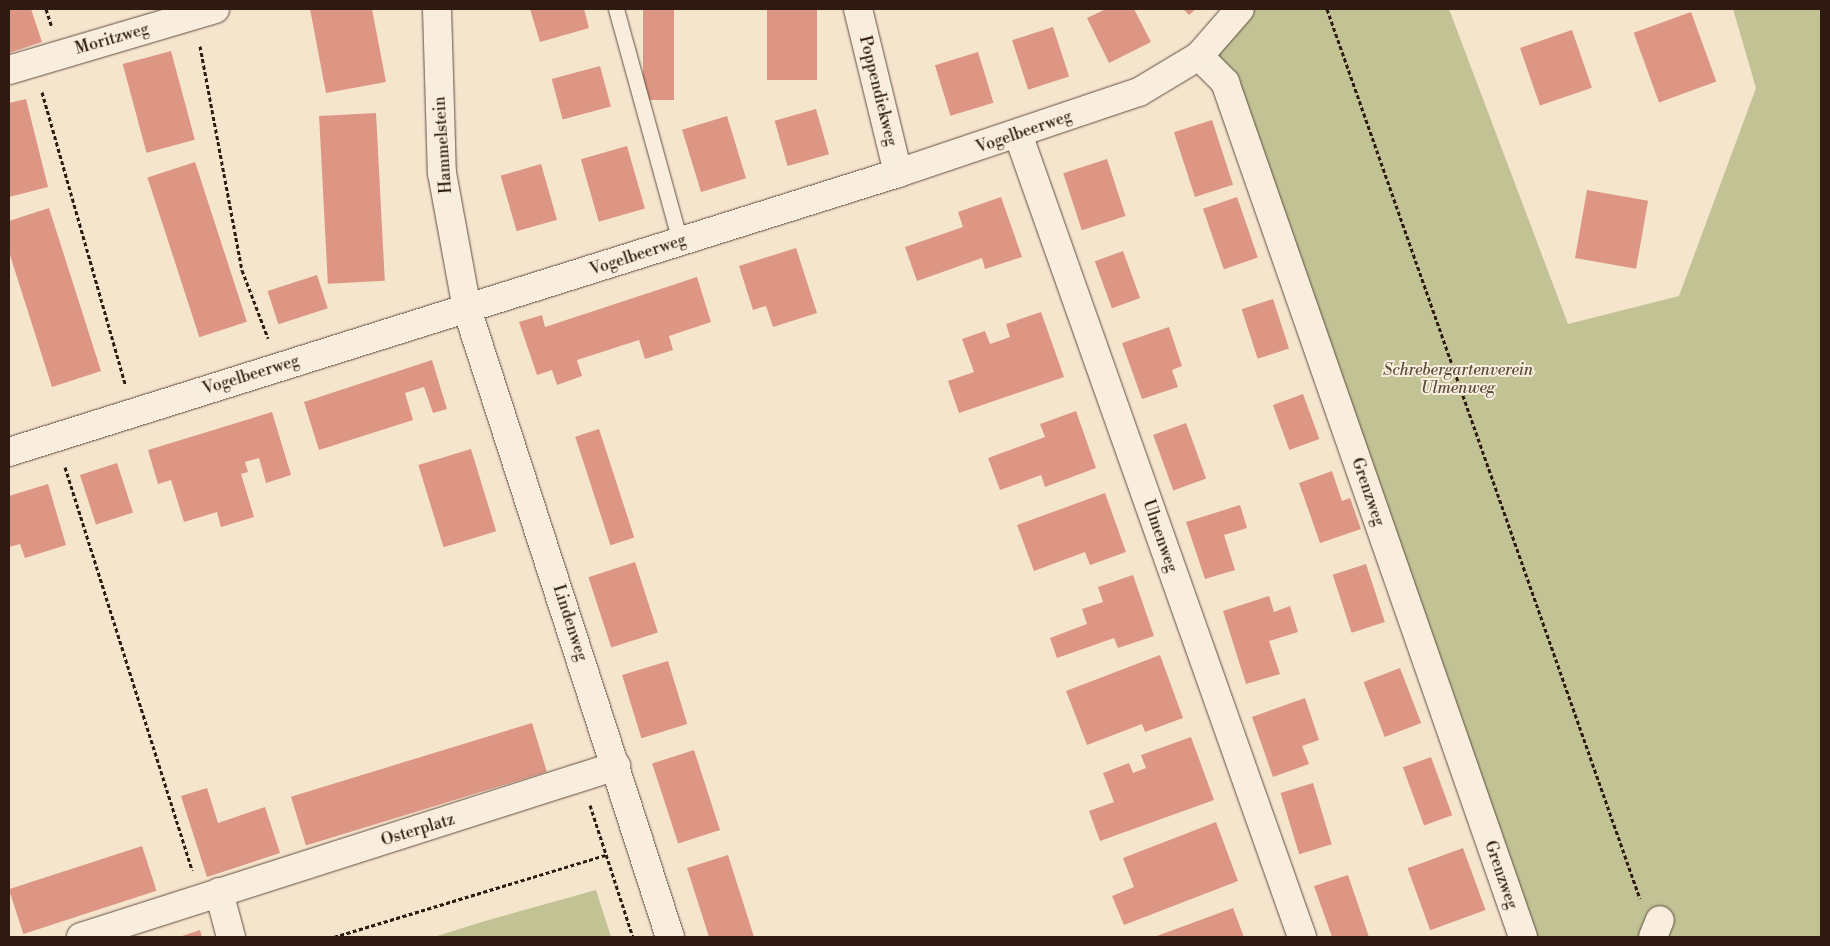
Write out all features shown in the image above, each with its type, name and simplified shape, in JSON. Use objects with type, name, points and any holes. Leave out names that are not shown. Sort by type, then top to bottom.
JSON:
[{"type":"street","name":"Hammelstein","points":[[437,9],[442,173],[467,309]]},
{"type":"street","name":"Poppendiekweg","points":[[858,9],[898,173]]},
{"type":"street","name":"Vogelbeerweg","points":[[9,452],[132,411],[467,309],[898,173],[1138,92],[1199,56],[1240,9]]},
{"type":"street","name":"Moritzweg","points":[[21,66],[205,12]]},
{"type":"street","name":"Grenzweg","points":[[1199,56],[1225,82],[1523,937]]},
{"type":"street","name":"Ulmenweg","points":[[1018,134],[1302,937]]},
{"type":"street","name":"Lindenweg","points":[[467,309],[670,937]]},
{"type":"street","name":"Osterplatz","points":[[81,937],[616,766]]},
{"type":"street","points":[[210,896],[231,937]]},
{"type":"lane","points":[[616,9],[680,242]]},
{"type":"path","points":[[1327,9],[1652,922]]},
{"type":"path","points":[[205,12],[242,270],[279,367]]},
{"type":"path","points":[[21,66],[132,411]]},
{"type":"path","points":[[55,438],[210,896]]},
{"type":"path","points":[[582,778],[633,937]]},
{"type":"path","points":[[334,937],[606,856]]},
{"type":"green space","name":"Schrebergartenverein Ulmenweg","points":[[1240,9],[1449,9],[1568,324],[1679,296],[1756,88],[1733,9],[1821,9],[1821,937],[1523,937],[1225,83],[1199,56]]},
{"type":"green space","points":[[596,890],[611,937],[434,937],[485,921]]},
{"type":"building","points":[[9,9],[31,9],[42,42],[9,53]]},
{"type":"building","points":[[310,9],[372,9],[386,82],[326,93]]},
{"type":"building","points":[[530,9],[584,9],[589,28],[540,42]]},
{"type":"building","points":[[643,9],[674,9],[674,100],[643,100]]},
{"type":"building","points":[[767,9],[817,9],[817,80],[767,80]]},
{"type":"building","points":[[1106,9],[1134,9],[1151,42],[1109,63],[1087,18]]},
{"type":"building","points":[[1183,9],[1196,9],[1189,15]]},
{"type":"building","points":[[1691,12],[1716,82],[1659,102],[1634,33]]},
{"type":"building","points":[[1053,27],[1069,76],[1028,90],[1012,40]]},
{"type":"building","points":[[1572,30],[1592,88],[1540,106],[1520,48]]},
{"type":"building","points":[[171,51],[195,140],[147,153],[123,64]]},
{"type":"building","points":[[978,52],[993,103],[950,116],[935,65]]},
{"type":"building","points":[[600,66],[611,107],[563,120],[552,79]]},
{"type":"building","points":[[26,99],[48,187],[9,197],[9,103]]},
{"type":"building","points":[[816,109],[829,154],[788,166],[775,121]]},
{"type":"building","points":[[376,113],[385,281],[328,284],[319,116]]},
{"type":"building","points":[[727,116],[746,178],[701,192],[682,130]]},
{"type":"building","points":[[1212,120],[1233,185],[1195,197],[1174,132]]},
{"type":"building","points":[[627,146],[645,208],[599,222],[581,159]]},
{"type":"building","points":[[1107,159],[1126,216],[1082,230],[1063,173]]},
{"type":"building","points":[[195,162],[247,322],[199,337],[147,177]]},
{"type":"building","points":[[541,164],[557,220],[517,231],[501,176]]},
{"type":"building","points":[[1587,190],[1648,201],[1636,269],[1575,258]]},
{"type":"building","points":[[1001,197],[1022,257],[985,269],[982,258],[917,281],[905,247],[963,227],[958,212]]},
{"type":"building","points":[[1237,197],[1258,258],[1224,269],[1203,209]]},
{"type":"building","points":[[49,208],[101,371],[52,387],[9,252],[9,221]]},
{"type":"building","points":[[796,248],[817,313],[773,327],[766,306],[753,310],[739,266]]},
{"type":"building","points":[[1123,251],[1140,298],[1112,308],[1095,261]]},
{"type":"building","points":[[317,275],[328,308],[278,324],[268,291]]},
{"type":"building","points":[[697,277],[711,322],[669,336],[673,350],[645,359],[639,340],[577,360],[582,376],[557,385],[552,370],[537,375],[519,322],[542,315],[545,327]]},
{"type":"building","points":[[1273,299],[1289,348],[1258,359],[1242,309]]},
{"type":"building","points":[[1041,312],[1064,377],[959,413],[948,381],[974,372],[962,339],[985,331],[990,344],[1010,337],[1006,324]]},
{"type":"building","points":[[1169,327],[1182,366],[1172,370],[1178,387],[1142,399],[1122,343]]},
{"type":"building","points":[[432,360],[447,409],[433,413],[424,387],[405,393],[413,420],[319,450],[304,402]]},
{"type":"building","points":[[1303,394],[1319,439],[1289,450],[1273,405]]},
{"type":"building","points":[[1076,411],[1096,468],[1045,487],[1041,475],[1000,490],[988,458],[1045,437],[1040,424]]},
{"type":"building","points":[[272,412],[291,475],[266,483],[259,458],[245,462],[248,472],[241,474],[254,517],[221,527],[217,512],[184,522],[171,480],[158,484],[148,450]]},
{"type":"building","points":[[1186,423],[1206,478],[1173,490],[1153,435]]},
{"type":"building","points":[[599,429],[634,537],[610,545],[575,437]]},
{"type":"building","points":[[471,449],[496,531],[444,547],[418,465]]},
{"type":"building","points":[[117,463],[133,512],[96,525],[80,475]]},
{"type":"building","points":[[1332,471],[1342,501],[1350,498],[1361,529],[1320,543],[1299,483]]},
{"type":"building","points":[[48,484],[66,545],[25,558],[20,544],[9,547],[9,496]]},
{"type":"building","points":[[1105,493],[1126,552],[1090,565],[1085,552],[1034,571],[1017,525]]},
{"type":"building","points":[[1240,505],[1247,528],[1224,535],[1235,570],[1205,579],[1186,522]]},
{"type":"building","points":[[635,562],[658,632],[611,648],[588,577]]},
{"type":"building","points":[[1366,564],[1385,622],[1352,633],[1333,575]]},
{"type":"building","points":[[1133,575],[1154,636],[1118,648],[1114,638],[1057,658],[1050,638],[1087,624],[1082,609],[1103,602],[1098,587]]},
{"type":"building","points":[[1269,596],[1274,612],[1290,606],[1298,632],[1269,641],[1280,674],[1246,684],[1223,611]]},
{"type":"building","points":[[1160,655],[1183,718],[1145,732],[1142,724],[1087,745],[1066,691]]},
{"type":"building","points":[[668,661],[687,724],[641,738],[622,675]]},
{"type":"building","points":[[1400,668],[1421,723],[1385,737],[1364,682]]},
{"type":"building","points":[[1305,698],[1319,740],[1302,746],[1309,764],[1273,777],[1252,717]]},
{"type":"building","points":[[532,723],[547,772],[306,845],[291,797]]},
{"type":"building","points":[[1191,737],[1214,800],[1100,841],[1089,811],[1114,802],[1103,773],[1129,763],[1133,773],[1146,768],[1141,755]]},
{"type":"building","points":[[694,750],[720,830],[678,843],[652,764]]},
{"type":"building","points":[[1431,757],[1452,815],[1424,826],[1403,767]]},
{"type":"building","points":[[1313,783],[1332,844],[1299,854],[1280,793]]},
{"type":"building","points":[[207,788],[218,823],[265,807],[280,853],[207,877],[181,796]]},
{"type":"building","points":[[1216,822],[1238,881],[1124,925],[1112,896],[1134,887],[1123,858]]},
{"type":"building","points":[[142,846],[157,891],[23,934],[9,889]]},
{"type":"building","points":[[1463,848],[1486,910],[1430,930],[1408,868]]},
{"type":"building","points":[[728,855],[754,937],[709,937],[687,868]]},
{"type":"building","points":[[1348,875],[1369,937],[1332,937],[1314,886]]},
{"type":"building","points":[[1233,908],[1244,937],[1154,937]]},
{"type":"building","points":[[200,930],[202,937],[179,937]]}]
